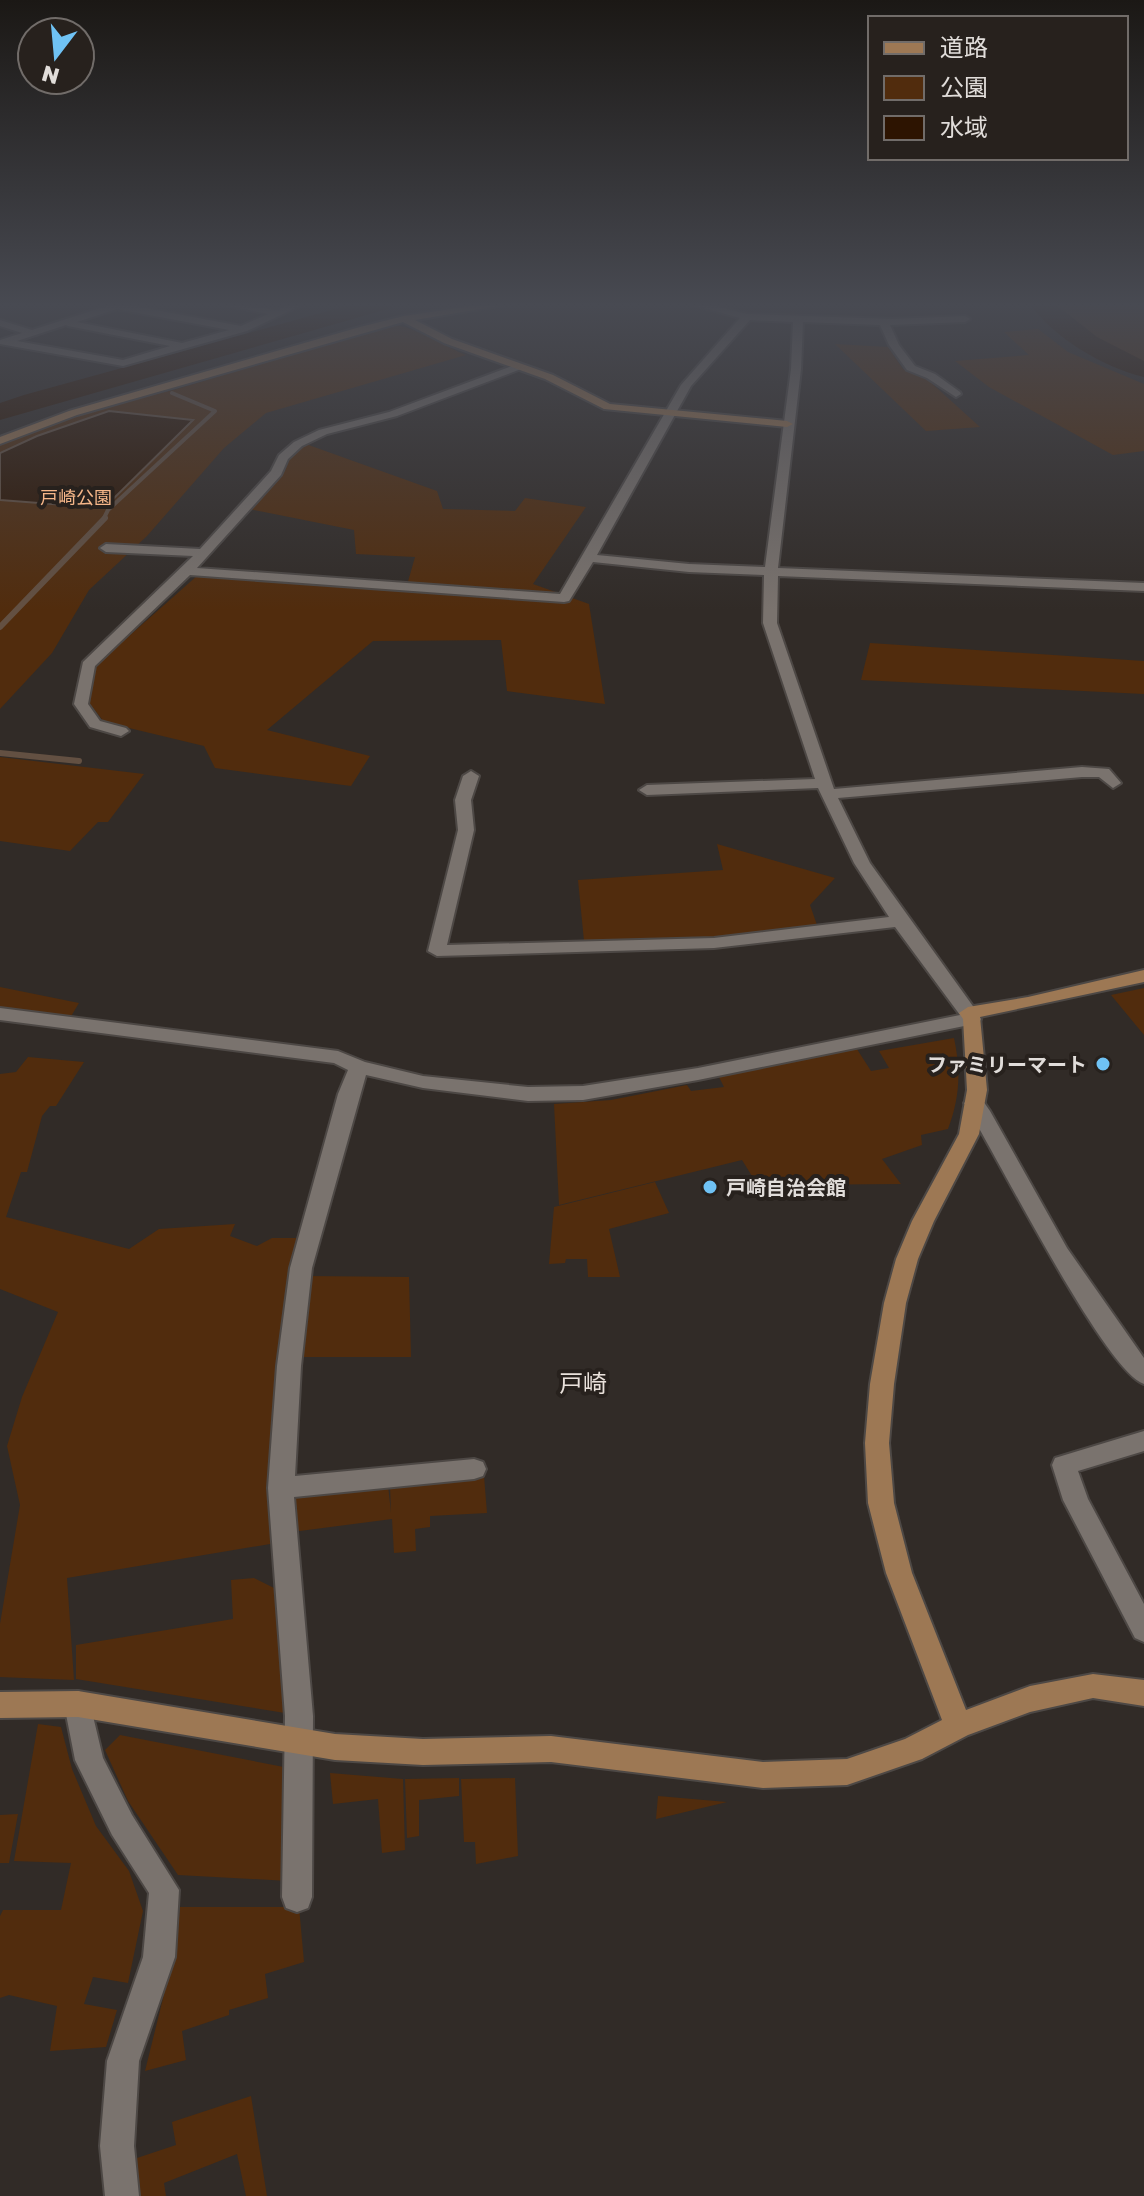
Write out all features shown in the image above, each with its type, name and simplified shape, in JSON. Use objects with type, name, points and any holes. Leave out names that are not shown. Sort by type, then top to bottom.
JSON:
[{"type":"street","points":[[0,441],[99,405]]},
{"type":"street","points":[[121,731],[95,724],[81,704],[88,665],[186,571],[277,472],[283,457],[298,444],[323,432],[415,405]]},
{"type":"street","points":[[605,405],[787,424]]},
{"type":"street","points":[[186,571],[564,598],[674,405]]},
{"type":"street","points":[[790,405],[771,570],[770,623],[827,788],[862,863],[900,921],[970,1016],[977,1090],[969,1134],[923,1221],[907,1259],[895,1303],[877,1443],[881,1503],[899,1573],[958,1726]]},
{"type":"street","points":[[106,548],[203,553]]},
{"type":"street","points":[[589,558],[689,568],[1144,587]]},
{"type":"street","points":[[647,790],[827,788],[1082,772],[1103,772],[1113,783]]},
{"type":"street","points":[[471,776],[463,800],[466,830],[437,951],[714,943],[900,921]]},
{"type":"street","points":[[0,1014],[338,1057],[359,1067],[423,1082],[528,1094],[583,1093],[698,1074],[1144,976]]},
{"type":"street","points":[[297,1897],[300,1743],[281,1488],[289,1366],[301,1268],[348,1094],[359,1067]]},
{"type":"street","points":[[974,1103],[995,1131],[1032,1207],[1072,1276],[1144,1375]]},
{"type":"street","points":[[1144,1441],[1064,1465],[1076,1500],[1144,1630]]},
{"type":"street","points":[[281,1488],[474,1469]]},
{"type":"street","points":[[0,1705],[78,1704],[300,1743],[423,1752],[551,1749],[763,1775],[847,1772],[912,1750],[958,1726],[1030,1699],[1093,1686],[1144,1693]]},
{"type":"street","points":[[78,1704],[89,1760],[122,1825],[164,1890],[159,1957],[123,2061],[117,2146],[122,2196]]},
{"type":"green space","name":"戸崎公園","points":[[112,405],[292,405],[266,413],[224,448],[147,536],[89,590],[52,653],[0,709],[0,445]]},
{"type":"green space","points":[[899,405],[956,405],[980,427],[926,431]]},
{"type":"green space","points":[[1023,405],[1144,405],[1144,451],[1113,455]]},
{"type":"green space","points":[[303,443],[437,491],[443,509],[515,511],[525,498],[586,507],[533,584],[589,604],[605,704],[507,691],[501,640],[373,641],[267,730],[370,756],[351,786],[215,768],[204,746],[104,722],[90,704],[88,694],[94,667],[198,575],[407,585],[415,557],[356,554],[354,530],[249,509],[285,471],[290,457]]},
{"type":"green space","points":[[870,643],[1144,661],[1144,694],[861,680]]},
{"type":"green space","points":[[0,757],[144,774],[108,822],[98,822],[70,851],[0,841]]},
{"type":"green space","points":[[717,844],[835,878],[810,905],[817,925],[710,939],[584,941],[578,880],[723,870]]},
{"type":"green space","points":[[0,987],[79,1003],[70,1018],[0,1009]]},
{"type":"green space","points":[[1144,988],[1144,1035],[1111,995]]},
{"type":"green space","points":[[954,1038],[958,1084],[948,1129],[921,1135],[922,1145],[882,1159],[901,1184],[776,1185],[760,1189],[742,1160],[559,1205],[554,1104],[611,1100],[687,1085],[691,1091],[724,1087],[718,1075],[855,1046],[871,1071],[889,1068],[879,1051]]},
{"type":"green space","points":[[28,1057],[84,1062],[56,1106],[50,1106],[42,1116],[27,1172],[21,1172],[6,1217],[129,1249],[159,1229],[235,1224],[230,1236],[257,1246],[272,1238],[305,1238],[276,1543],[67,1578],[74,1680],[0,1677],[0,1624],[20,1505],[7,1446],[22,1397],[58,1312],[0,1289],[0,1074],[16,1072]]},
{"type":"green space","points":[[655,1182],[669,1213],[609,1229],[620,1277],[588,1277],[587,1259],[566,1259],[565,1263],[549,1264],[554,1207]]},
{"type":"green space","points":[[304,1276],[409,1277],[411,1357],[298,1357]]},
{"type":"green space","points":[[484,1476],[487,1513],[430,1516],[430,1527],[415,1529],[416,1551],[394,1553],[392,1519],[292,1532],[291,1498],[388,1485],[391,1513],[390,1485]]},
{"type":"green space","points":[[254,1578],[280,1591],[285,1713],[76,1679],[76,1645],[233,1619],[231,1580]]},
{"type":"green space","points":[[38,1724],[61,1727],[72,1769],[96,1826],[129,1871],[143,1911],[128,1983],[93,1977],[84,2004],[117,2010],[106,2047],[50,2051],[57,2006],[9,1995],[0,1998],[0,1916],[3,1910],[61,1910],[71,1863],[14,1861]]},
{"type":"green space","points":[[120,1735],[289,1768],[289,1881],[178,1875],[128,1801],[105,1750]]},
{"type":"green space","points":[[330,1773],[403,1779],[405,1850],[382,1853],[378,1799],[333,1804]]},
{"type":"green space","points":[[459,1778],[459,1796],[419,1800],[419,1836],[407,1838],[405,1779]]},
{"type":"green space","points":[[515,1778],[518,1856],[476,1864],[475,1842],[464,1842],[461,1779]]},
{"type":"green space","points":[[658,1796],[727,1802],[656,1819]]},
{"type":"green space","points":[[18,1814],[9,1863],[0,1863],[0,1815]]},
{"type":"green space","points":[[180,1907],[299,1907],[304,1962],[265,1974],[268,1998],[229,2010],[229,2015],[182,2031],[186,2060],[145,2071],[177,1942]]},
{"type":"green space","points":[[251,2096],[267,2196],[246,2196],[237,2154],[164,2183],[166,2196],[139,2196],[137,2158],[176,2145],[172,2122]]},
{"type":"water","points":[[109,411],[193,420],[104,508],[0,500],[0,453],[37,436]]},
{"type":"waterway","points":[[0,412],[18,405]]},
{"type":"waterway","points":[[103,520],[108,510],[215,411],[202,405]]},
{"type":"waterway","points":[[0,627],[105,518]]},
{"type":"waterway","points":[[0,753],[79,761]]},
{"type":"place","name":"ファミリーマート","points":[[1103,1064]]},
{"type":"place","name":"戸崎自治会館","points":[[710,1187]]},
{"type":"district","name":"戸崎","points":[[583,1382]]}]
